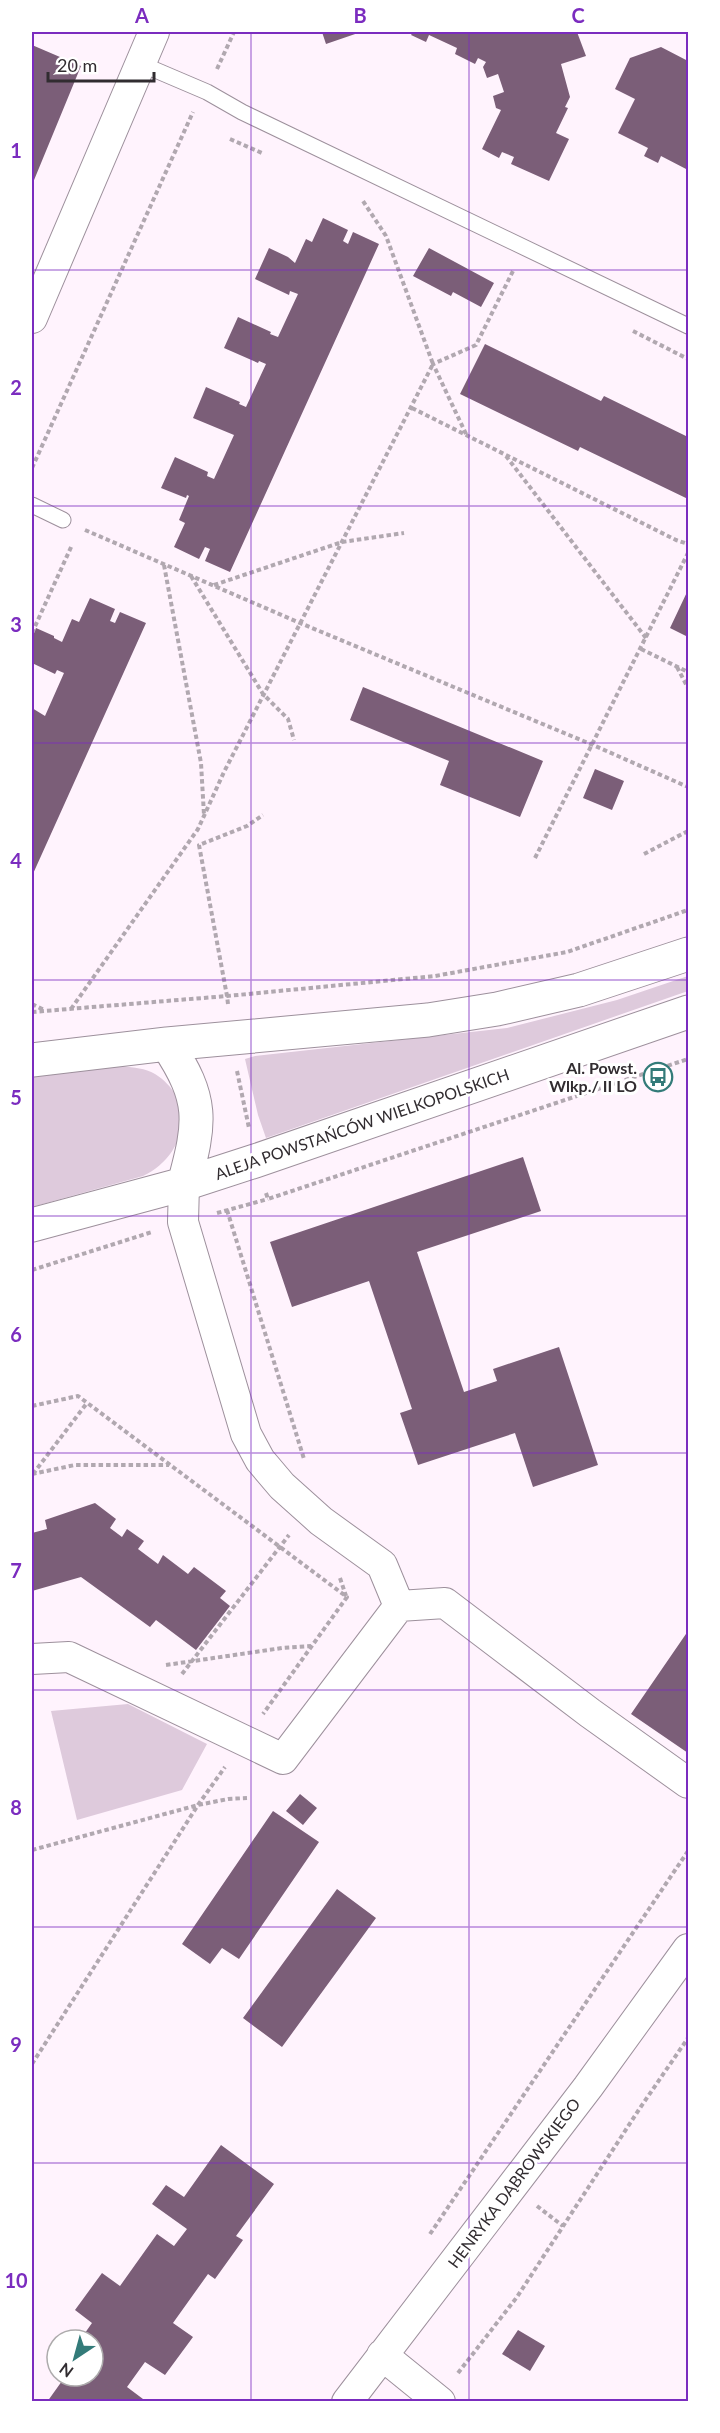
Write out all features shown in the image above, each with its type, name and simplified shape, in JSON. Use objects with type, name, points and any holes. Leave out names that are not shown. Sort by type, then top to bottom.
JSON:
[{"type":"main road","points":[[32,1060],[167,1044],[428,1020],[497,1009],[579,990],[688,954]]},
{"type":"main road","name":"ALEJA POWSTAŃCÓW WIELKOPOLSKICH","points":[[32,1226],[184,1184],[390,1117],[688,1012]]},
{"type":"main road","points":[[167,1044],[185,1071],[197,1104],[195,1142],[184,1184]]},
{"type":"street","points":[[32,318],[154,32]]},
{"type":"street","points":[[184,1184],[183,1222],[246,1434],[260,1460],[282,1486],[321,1521],[382,1565],[399,1606]]},
{"type":"street","points":[[32,1659],[69,1657],[283,1759],[399,1606],[445,1603],[590,1713],[688,1783]]},
{"type":"street","name":"HENRYKA DĄBROWSKIEGO","points":[[347,2402],[616,2050],[688,1949]]},
{"type":"street","points":[[382,2355],[448,2389]]},
{"type":"lane","points":[[140,63],[207,92],[242,112],[688,326]]},
{"type":"lane","points":[[32,505],[63,520]]},
{"type":"path","points":[[32,468],[190,116],[207,92],[234,32]]},
{"type":"path","points":[[230,140],[271,157]]},
{"type":"path","points":[[360,198],[386,236],[433,364],[466,435]]},
{"type":"path","points":[[71,1009],[192,838],[263,694],[433,364],[476,345],[525,248]]},
{"type":"path","points":[[412,408],[688,544]]},
{"type":"path","points":[[504,453],[646,638]]},
{"type":"path","points":[[63,520],[688,787]]},
{"type":"path","points":[[32,633],[80,528]]},
{"type":"path","points":[[213,585],[342,542],[404,533]]},
{"type":"path","points":[[535,858],[688,553]]},
{"type":"path","points":[[163,564],[201,763],[204,816]]},
{"type":"path","points":[[191,576],[263,694],[288,719],[294,740]]},
{"type":"path","points":[[641,649],[688,672]]},
{"type":"path","points":[[676,666],[688,688]]},
{"type":"path","points":[[199,845],[247,826],[263,815]]},
{"type":"path","points":[[644,854],[688,831]]},
{"type":"path","points":[[32,1012],[227,996],[199,845],[192,838]]},
{"type":"path","points":[[32,1004],[45,1011]]},
{"type":"path","points":[[165,1703],[191,1662],[315,1499],[227,1210]]},
{"type":"path","points":[[32,1474],[87,1403]]},
{"type":"path","points":[[32,1474],[75,1465],[170,1465]]},
{"type":"path","points":[[339,1575],[346,1597]]},
{"type":"path","points":[[163,1665],[311,1646]]},
{"type":"path","points":[[32,1850],[198,1805],[247,1798]]},
{"type":"path","points":[[479,2161],[688,1851]]},
{"type":"path","points":[[448,2389],[517,2297],[688,2038]]},
{"type":"shaded area","points":[[688,976],[688,991],[266,1138],[258,1115],[245,1059],[255,1056],[507,1028],[617,1000]]},
{"type":"shaded area","points":[[123,1066],[143,1069],[155,1074],[169,1085],[177,1099],[181,1113],[181,1128],[177,1142],[169,1155],[158,1167],[143,1176],[32,1207],[32,1076]]},
{"type":"shaded area","points":[[128,1704],[207,1744],[182,1790],[77,1820],[51,1711]]},
{"type":"building","points":[[322,32],[361,32],[326,44]]},
{"type":"building","points":[[413,32],[577,32],[586,56],[561,64],[570,97],[565,107],[568,108],[556,133],[569,139],[549,181],[511,164],[514,157],[502,152],[499,158],[482,149],[501,110],[496,108],[493,96],[504,92],[498,74],[487,78],[483,67],[486,62],[478,58],[475,64],[455,54],[457,48],[429,35],[426,42],[411,35]]},
{"type":"building","points":[[32,45],[81,66],[32,185]]},
{"type":"building","points":[[661,47],[688,61],[688,170],[661,156],[658,163],[644,156],[648,148],[618,133],[635,99],[615,89],[630,58]]},
{"type":"building","points":[[323,218],[348,230],[343,241],[348,244],[353,232],[379,244],[230,572],[205,561],[210,549],[205,547],[199,559],[174,547],[185,523],[179,520],[189,496],[187,495],[186,498],[161,488],[175,457],[208,472],[207,476],[214,479],[234,435],[193,418],[206,387],[246,407],[266,364],[259,361],[258,363],[224,348],[238,317],[278,337],[298,294],[290,291],[289,295],[255,279],[269,248],[295,263],[306,239],[312,242]]},
{"type":"building","points":[[429,248],[494,283],[481,307],[453,292],[451,296],[413,276]]},
{"type":"building","points":[[485,344],[601,401],[604,396],[688,437],[688,499],[580,447],[578,451],[460,394]]},
{"type":"building","points":[[688,590],[688,637],[670,628]]},
{"type":"building","points":[[90,598],[115,609],[110,621],[115,623],[120,612],[146,623],[32,876],[32,708],[45,716],[64,673],[57,670],[55,674],[32,663],[32,638],[36,628],[62,642],[72,619],[79,622]]},
{"type":"building","points":[[363,687],[543,761],[520,817],[440,785],[449,761],[350,720]]},
{"type":"building","points":[[595,769],[624,781],[612,810],[583,798]]},
{"type":"building","points":[[523,1157],[541,1211],[417,1252],[464,1392],[497,1381],[493,1369],[559,1347],[598,1465],[533,1487],[515,1433],[418,1465],[400,1413],[412,1409],[369,1281],[292,1307],[270,1242]]},
{"type":"building","points":[[95,1503],[116,1519],[110,1528],[122,1537],[127,1529],[144,1541],[138,1549],[158,1564],[163,1555],[188,1574],[194,1567],[226,1591],[220,1598],[230,1606],[196,1650],[156,1620],[150,1627],[81,1577],[32,1591],[32,1533],[47,1529],[45,1520]]},
{"type":"building","points":[[688,1631],[688,1753],[631,1714]]},
{"type":"building","points":[[300,1794],[317,1808],[303,1825],[286,1811]]},
{"type":"building","points":[[273,1811],[319,1842],[239,1959],[222,1948],[210,1964],[182,1944]]},
{"type":"building","points":[[337,1889],[376,1918],[282,2047],[243,2018]]},
{"type":"building","points":[[221,2145],[274,2184],[236,2236],[243,2240],[215,2279],[208,2274],[173,2323],[193,2337],[165,2375],[145,2362],[127,2387],[147,2402],[47,2402],[57,2388],[105,2388],[105,2328],[88,2328],[92,2323],[75,2310],[102,2273],[120,2286],[157,2234],[174,2246],[187,2229],[152,2204],[166,2185],[184,2197]]},
{"type":"building","points":[[518,2330],[545,2346],[530,2371],[502,2354]]},
{"type":"place","name":"Al. Powst. Wlkp./ II LO","points":[[658,1077]]}]
